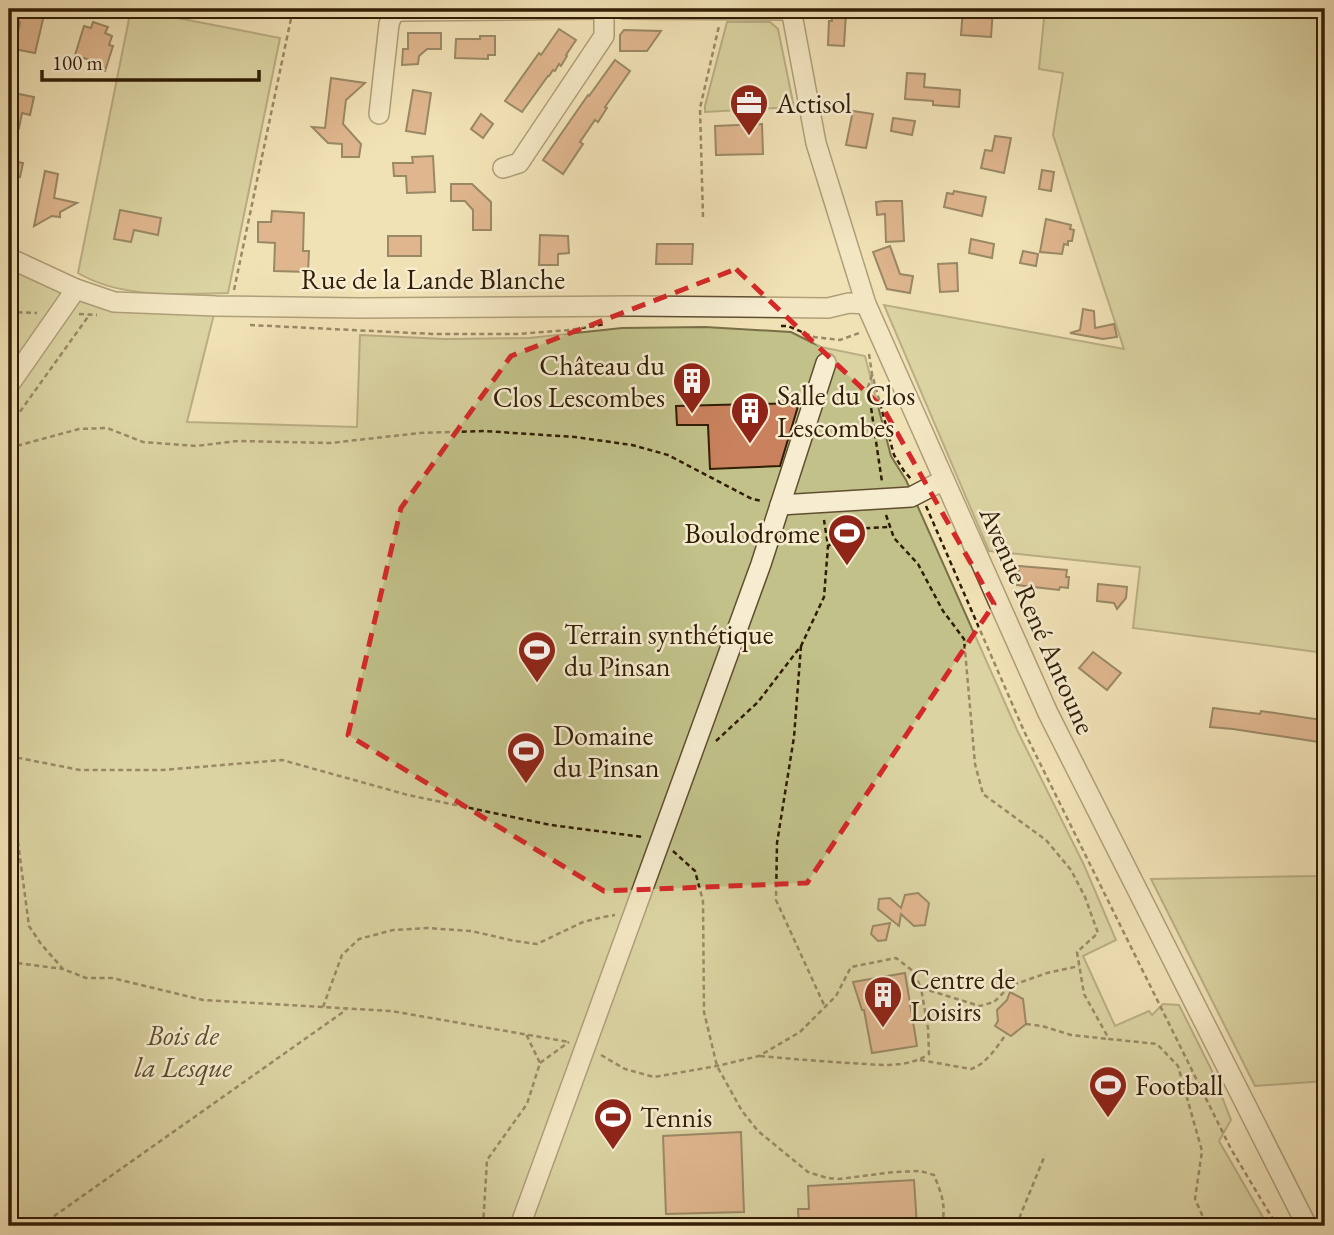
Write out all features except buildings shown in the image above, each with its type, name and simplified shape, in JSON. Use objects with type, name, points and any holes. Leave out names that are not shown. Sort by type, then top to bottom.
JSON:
[{"type":"street","points":[[379,114],[389,24],[393,13],[594,9]]},
{"type":"street","points":[[503,168],[519,163],[604,36],[604,9]]},
{"type":"street","points":[[624,9],[791,9]]},
{"type":"street","name":"Avenue René Antoune","points":[[791,9],[816,143],[866,304],[1048,713],[1307,1226]]},
{"type":"street","name":"Rue de la Lande Blanche","points":[[9,258],[83,292],[114,302],[360,308],[828,308],[849,303],[866,304]]},
{"type":"street","points":[[9,385],[58,314],[83,292]]},
{"type":"street","points":[[520,1226],[577,1044],[660,839],[761,564],[826,363]]},
{"type":"street","points":[[780,505],[911,497],[944,480]]},
{"type":"path","points":[[230,306],[293,9]]},
{"type":"path","points":[[703,217],[700,108],[723,10]]},
{"type":"path","points":[[83,292],[90,314]]},
{"type":"path","points":[[9,312],[104,315]]},
{"type":"path","points":[[9,561],[9,427],[90,314]]},
{"type":"path","points":[[243,324],[434,334],[517,334],[608,324]]},
{"type":"path","points":[[775,326],[788,326],[814,337],[840,340],[865,331]]},
{"type":"path","points":[[869,353],[894,455],[916,484],[1024,731],[1231,1149],[1277,1226]]},
{"type":"path","points":[[872,374],[868,387],[886,500],[882,506],[894,538],[918,564],[943,611],[964,639],[975,764],[983,794],[1046,841],[1071,870],[1085,897],[1098,933],[1077,951],[1079,966],[1084,994],[1109,1039]]},
{"type":"path","points":[[9,448],[79,429],[107,428],[143,442],[196,446],[238,442],[330,443],[420,433],[484,431],[632,445],[668,455],[752,499],[780,505]]},
{"type":"path","points":[[691,755],[719,739],[758,702],[801,646],[824,597],[828,546],[821,503]]},
{"type":"path","points":[[828,546],[852,529],[890,527]]},
{"type":"path","points":[[801,646],[794,737],[777,844],[776,900],[825,1007]]},
{"type":"path","points":[[9,756],[80,770],[163,770],[282,760],[434,801],[551,825],[660,839],[695,871],[703,901],[705,1012],[717,1066],[742,1111],[758,1131],[808,1172],[839,1179],[894,1172],[920,1171],[934,1175],[945,1210],[942,1226]]},
{"type":"path","points":[[9,774],[29,926],[63,969]]},
{"type":"path","points":[[323,1007],[342,955],[359,939],[393,930],[427,928],[471,931],[537,944],[583,922],[619,915]]},
{"type":"path","points":[[9,962],[63,969],[86,978],[112,978],[203,1000],[391,1011],[526,1034],[577,1044],[625,1069],[653,1077],[759,1056],[800,1032],[836,996],[851,967],[896,958],[913,971],[921,988],[928,1028],[929,1055],[920,1060],[887,1066],[759,1056]]},
{"type":"path","points":[[921,988],[980,1006],[994,1002],[1010,986],[1047,972],[1079,966]]},
{"type":"path","points":[[40,1226],[348,1008]]},
{"type":"path","points":[[1026,1024],[1071,1035],[1157,1044],[1178,1066],[1202,1151],[1195,1199],[1207,1226]]},
{"type":"path","points":[[920,1060],[971,1069],[986,1060],[1007,1033]]},
{"type":"path","points":[[483,1226],[487,1160],[527,1104],[540,1063],[526,1034]]},
{"type":"path","points":[[540,1063],[577,1044]]},
{"type":"path","points":[[1016,1226],[1045,1155]]},
{"type":"highlighted area","points":[[736,269],[883,408],[994,604],[807,883],[604,891],[348,735],[401,508],[511,356]]},
{"type":"green space","points":[[131,9],[280,38],[228,293],[171,294],[132,291],[95,281],[78,273]]},
{"type":"green space","points":[[1045,9],[1325,9],[1325,653],[1133,628],[1140,567],[989,551],[884,305],[1124,349],[1053,135],[1063,73],[1039,69]]},
{"type":"green space","points":[[727,22],[770,22],[778,29],[794,107],[705,112]]},
{"type":"green space","name":"Domaine du Pinsan","points":[[9,257],[76,289],[216,306],[187,422],[357,427],[360,335],[445,339],[529,338],[622,328],[705,327],[791,332],[821,347],[865,356],[891,456],[906,480],[1017,730],[1084,865],[1116,940],[1083,956],[1115,1026],[1149,1011],[1152,1015],[1163,1004],[1179,1005],[1211,1069],[1231,1120],[1219,1141],[1268,1226],[9,1226]]},
{"type":"green space","points":[[1325,793],[1325,1081],[1255,1086],[1151,879],[1318,876]]},
{"type":"place","name":"Actisol","points":[[749,137]]},
{"type":"place","name":"Château du Clos Lescombes","points":[[692,415]]},
{"type":"place","name":"Salle du Clos Lescombes","points":[[750,445]]},
{"type":"place","name":"Boulodrome","points":[[847,567]]},
{"type":"place","name":"Terrain synthétique du Pinsan","points":[[537,684]]},
{"type":"place","name":"Domaine du Pinsan","points":[[526,785]]},
{"type":"place","name":"Centre de Loisirs","points":[[883,1029]]},
{"type":"place","name":"Football","points":[[1108,1119]]},
{"type":"place","name":"Tennis","points":[[613,1151]]},
{"type":"park label","name":"Bois de la Lesque","points":[[183,1051]]}]
